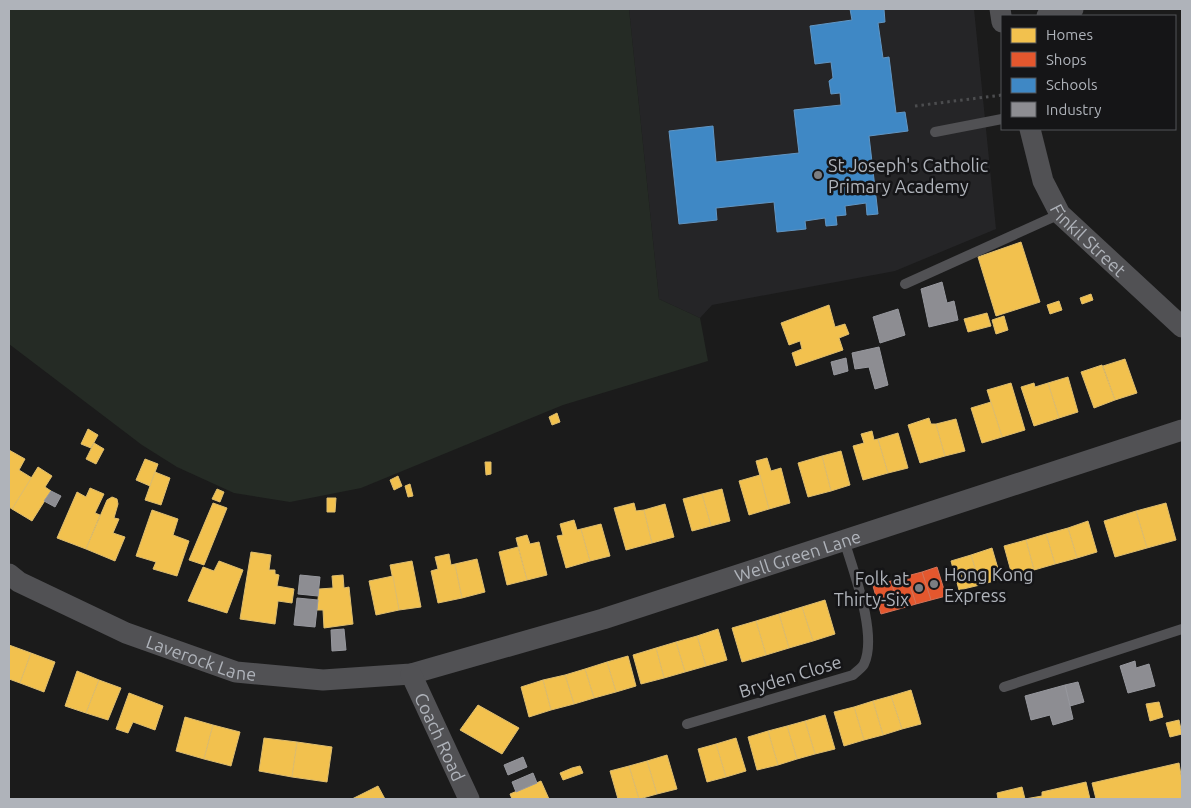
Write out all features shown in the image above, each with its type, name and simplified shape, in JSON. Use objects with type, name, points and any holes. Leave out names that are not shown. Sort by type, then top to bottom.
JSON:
[{"type":"street","points":[[1051,15],[1073,9]]},
{"type":"street","name":"Finkil Street","points":[[1030,130],[1043,182],[1060,214],[1182,327]]},
{"type":"street","name":"Well Green Lane","points":[[411,674],[604,619],[1182,430]]},
{"type":"street","name":"Laverock Lane","points":[[9,574],[19,582],[126,632],[236,672],[323,680],[411,674]]},
{"type":"street","name":"Coach Road","points":[[411,674],[468,799]]},
{"type":"lane","points":[[935,132],[1001,119]]},
{"type":"lane","points":[[904,284],[1060,214]]},
{"type":"lane","name":"Bryden Close","points":[[687,724],[853,674],[863,666],[869,640],[866,620],[844,540]]},
{"type":"lane","points":[[1004,687],[1182,629]]},
{"type":"path","points":[[915,106],[1001,94]]},
{"type":"shaded area","points":[[9,9],[629,9],[659,299],[700,318],[708,361],[563,405],[361,488],[290,502],[234,493],[177,467],[142,445],[9,344]]},
{"type":"shaded area","name":"St Joseph's Catholic Primary Academy","points":[[629,9],[974,9],[996,229],[895,271],[712,305],[700,318],[659,299]]},
{"type":"building: Homes","points":[[1021,242],[1040,302],[996,316],[978,257]]},
{"type":"building: Homes","points":[[1091,294],[1093,300],[1082,304],[1080,298]]},
{"type":"building: Homes","points":[[1059,301],[1062,310],[1050,314],[1047,305]]},
{"type":"building: Homes","points":[[829,305],[835,327],[845,324],[849,334],[839,338],[843,350],[796,366],[792,353],[802,349],[800,341],[789,345],[781,323]]},
{"type":"building: Homes","points":[[987,313],[991,326],[968,332],[964,319]]},
{"type":"building: Homes","points":[[1004,316],[1008,330],[996,334],[992,320]]},
{"type":"building: Homes","points":[[1125,359],[1137,393],[1115,400],[1103,366]]},
{"type":"building: Homes","points":[[1102,365],[1115,400],[1094,408],[1081,372]]},
{"type":"building: Homes","points":[[1068,377],[1078,412],[1059,418],[1048,383]]},
{"type":"building: Homes","points":[[1011,383],[1025,430],[1002,437],[987,390]]},
{"type":"building: Homes","points":[[1034,383],[1035,387],[1048,383],[1059,418],[1034,426],[1021,387]]},
{"type":"building: Homes","points":[[991,402],[1002,437],[982,443],[971,408]]},
{"type":"building: Homes","points":[[557,413],[560,422],[552,425],[549,417]]},
{"type":"building: Homes","points":[[929,418],[931,424],[936,424],[945,456],[920,463],[908,425]]},
{"type":"building: Homes","points":[[956,419],[965,451],[945,456],[936,424]]},
{"type":"building: Homes","points":[[88,429],[98,435],[91,448],[81,444]]},
{"type":"building: Homes","points":[[872,431],[874,440],[878,439],[888,473],[863,480],[853,446],[864,443],[861,434]]},
{"type":"building: Homes","points":[[898,433],[908,468],[888,473],[878,439]]},
{"type":"building: Homes","points":[[94,443],[104,449],[96,464],[86,459]]},
{"type":"building: Homes","points":[[9,450],[25,459],[19,470],[32,478],[12,509],[9,507]]},
{"type":"building: Homes","points":[[841,451],[850,485],[831,491],[822,456]]},
{"type":"building: Homes","points":[[822,456],[831,491],[808,497],[798,463]]},
{"type":"building: Homes","points":[[767,458],[771,471],[781,468],[790,503],[769,509],[756,461]]},
{"type":"building: Homes","points":[[145,459],[158,464],[150,486],[136,480]]},
{"type":"building: Homes","points":[[485,462],[491,462],[491,474],[486,475]]},
{"type":"building: Homes","points":[[38,467],[52,476],[45,487],[51,491],[32,521],[12,509]]},
{"type":"building: Homes","points":[[155,472],[170,478],[161,505],[145,500]]},
{"type":"building: Homes","points":[[760,475],[769,509],[749,515],[739,481]]},
{"type":"building: Homes","points":[[398,476],[402,486],[394,490],[390,480]]},
{"type":"building: Homes","points":[[410,484],[413,496],[408,497],[405,486]]},
{"type":"building: Homes","points":[[90,488],[104,494],[95,513],[100,515],[86,549],[57,538],[77,492],[86,497]]},
{"type":"building: Homes","points":[[217,489],[224,492],[220,502],[212,499]]},
{"type":"building: Homes","points":[[722,489],[730,521],[711,526],[702,494]]},
{"type":"building: Homes","points":[[702,494],[711,526],[692,531],[683,499]]},
{"type":"building: Homes","points":[[112,497],[117,499],[118,504],[114,518],[119,519],[113,533],[125,537],[115,561],[86,549],[107,500]]},
{"type":"building: Homes","points":[[327,498],[336,498],[335,512],[327,512]]},
{"type":"building: Homes","points":[[213,503],[227,508],[204,565],[189,560]]},
{"type":"building: Homes","points":[[634,503],[636,511],[644,510],[652,543],[626,550],[614,508]]},
{"type":"building: Homes","points":[[1166,503],[1176,540],[1147,548],[1136,511]]},
{"type":"building: Homes","points":[[665,504],[674,537],[652,543],[644,510]]},
{"type":"building: Homes","points":[[152,510],[178,519],[173,535],[189,541],[177,576],[153,569],[156,562],[136,556]]},
{"type":"building: Homes","points":[[1136,511],[1147,548],[1115,557],[1104,521]]},
{"type":"building: Homes","points":[[574,520],[577,530],[581,529],[590,561],[566,568],[557,536],[563,535],[560,524]]},
{"type":"building: Homes","points":[[1088,521],[1097,552],[1077,558],[1068,528]]},
{"type":"building: Homes","points":[[601,524],[610,556],[590,561],[581,529]]},
{"type":"building: Homes","points":[[1068,528],[1077,558],[1055,564],[1046,534]]},
{"type":"building: Homes","points":[[1046,534],[1055,564],[1034,570],[1026,540]]},
{"type":"building: Homes","points":[[527,535],[530,544],[539,542],[547,575],[527,580],[516,538]]},
{"type":"building: Homes","points":[[1026,540],[1034,570],[1012,575],[1004,546]]},
{"type":"building: Homes","points":[[518,547],[527,580],[507,585],[499,552]]},
{"type":"building: Homes","points":[[992,548],[1001,579],[980,585],[971,555]]},
{"type":"building: Homes","points":[[251,552],[271,555],[269,570],[275,570],[275,574],[279,575],[277,586],[294,589],[292,603],[278,601],[275,624],[240,619]]},
{"type":"building: Homes","points":[[449,554],[451,565],[455,564],[462,598],[438,603],[431,571],[438,569],[435,557]]},
{"type":"building: Homes","points":[[971,555],[980,585],[959,590],[951,561]]},
{"type":"building: Homes","points":[[477,559],[485,592],[462,598],[455,564]]},
{"type":"building: Homes","points":[[219,561],[243,570],[227,613],[188,601],[203,567],[214,571]]},
{"type":"building: Homes","points":[[412,561],[421,607],[399,610],[390,565]]},
{"type":"building: Homes","points":[[343,575],[344,588],[349,587],[353,624],[324,628],[323,610],[317,610],[319,589],[333,588],[332,576]]},
{"type":"building: Homes","points":[[393,576],[399,610],[376,615],[369,581]]},
{"type":"building: Homes","points":[[825,600],[835,634],[813,641],[802,607]]},
{"type":"building: Homes","points":[[802,607],[813,641],[789,648],[779,614]]},
{"type":"building: Homes","points":[[779,614],[789,648],[766,655],[756,621]]},
{"type":"building: Homes","points":[[756,621],[766,655],[742,662],[732,628]]},
{"type":"building: Homes","points":[[718,629],[727,660],[706,666],[697,636]]},
{"type":"building: Homes","points":[[697,636],[706,666],[685,672],[676,642]]},
{"type":"building: Homes","points":[[676,642],[685,672],[664,678],[656,648]]},
{"type":"building: Homes","points":[[9,645],[31,653],[20,683],[9,679]]},
{"type":"building: Homes","points":[[656,648],[664,678],[641,684],[633,655]]},
{"type":"building: Homes","points":[[31,653],[55,662],[44,692],[20,683]]},
{"type":"building: Homes","points":[[628,656],[636,686],[616,692],[607,662]]},
{"type":"building: Homes","points":[[607,662],[616,692],[594,698],[585,669]]},
{"type":"building: Homes","points":[[585,669],[594,698],[574,704],[565,675]]},
{"type":"building: Homes","points":[[77,671],[99,680],[86,713],[65,706]]},
{"type":"building: Homes","points":[[565,675],[574,704],[551,710],[543,680]]},
{"type":"building: Homes","points":[[99,680],[121,688],[108,720],[86,713]]},
{"type":"building: Homes","points":[[543,680],[551,710],[529,717],[521,687]]},
{"type":"building: Homes","points":[[911,690],[921,724],[902,729],[891,696]]},
{"type":"building: Homes","points":[[129,693],[163,706],[155,730],[133,722],[128,733],[116,729]]},
{"type":"building: Homes","points":[[891,696],[902,729],[883,735],[873,701]]},
{"type":"building: Homes","points":[[873,701],[883,735],[864,740],[854,707]]},
{"type":"building: Homes","points":[[1159,702],[1163,717],[1150,721],[1146,704]]},
{"type":"building: Homes","points":[[478,705],[519,728],[502,754],[460,730]]},
{"type":"building: Homes","points":[[854,707],[864,740],[844,746],[834,712]]},
{"type":"building: Homes","points":[[825,715],[835,749],[815,754],[805,721]]},
{"type":"building: Homes","points":[[185,717],[213,725],[204,759],[176,751]]},
{"type":"building: Homes","points":[[1179,720],[1182,734],[1170,737],[1166,723]]},
{"type":"building: Homes","points":[[805,721],[815,754],[797,759],[787,726]]},
{"type":"building: Homes","points":[[213,725],[240,732],[231,766],[204,759]]},
{"type":"building: Homes","points":[[787,726],[797,759],[778,765],[768,731]]},
{"type":"building: Homes","points":[[768,731],[778,765],[757,770],[748,737]]},
{"type":"building: Homes","points":[[264,738],[297,742],[292,777],[259,771]]},
{"type":"building: Homes","points":[[736,738],[746,771],[726,777],[716,744]]},
{"type":"building: Homes","points":[[297,742],[332,747],[327,782],[292,777]]},
{"type":"building: Homes","points":[[716,744],[726,777],[707,782],[698,749]]},
{"type":"building: Homes","points":[[667,755],[677,789],[657,794],[647,761]]},
{"type":"building: Homes","points":[[647,761],[657,794],[639,799],[629,766]]},
{"type":"building: Homes","points":[[1179,763],[1182,799],[1096,799],[1092,783]]},
{"type":"building: Homes","points":[[580,766],[583,773],[563,780],[560,773]]},
{"type":"building: Homes","points":[[629,766],[639,799],[618,799],[610,771]]},
{"type":"building: Homes","points":[[541,781],[549,799],[512,799],[510,794]]},
{"type":"building: Homes","points":[[1086,782],[1090,799],[1025,799],[1042,796],[1042,792]]},
{"type":"building: Homes","points":[[378,786],[385,799],[352,799]]},
{"type":"building: Homes","points":[[1022,787],[1025,799],[998,799],[997,793]]},
{"type":"building: Shops","name":"Hong Kong Express","points":[[937,567],[946,596],[931,600],[922,572]]},
{"type":"building: Shops","name":"Folk at Thirty-Six","points":[[922,572],[931,600],[916,604],[907,576]]},
{"type":"building: Shops","points":[[907,576],[916,604],[899,609],[891,581]]},
{"type":"building: Shops","points":[[891,581],[899,609],[881,614],[873,586]]},
{"type":"building: Schools","points":[[850,9],[884,9],[885,22],[878,23],[883,58],[889,57],[896,113],[905,112],[908,131],[869,136],[878,214],[867,215],[866,203],[845,206],[846,215],[836,216],[837,225],[826,226],[825,218],[805,221],[806,229],[777,232],[774,202],[716,208],[717,220],[679,224],[669,131],[713,126],[716,162],[799,153],[794,110],[841,105],[840,93],[831,94],[829,81],[833,78],[831,62],[815,64],[810,26],[852,20]]},
{"type":"building: Industry","points":[[942,282],[947,303],[954,301],[958,320],[929,327],[921,289]]},
{"type":"building: Industry","points":[[898,309],[905,335],[880,343],[873,317]]},
{"type":"building: Industry","points":[[879,347],[888,385],[875,389],[869,367],[855,369],[852,353]]},
{"type":"building: Industry","points":[[846,358],[848,371],[834,375],[831,362]]},
{"type":"building: Industry","points":[[51,491],[61,496],[55,507],[44,501]]},
{"type":"building: Industry","points":[[300,575],[320,577],[318,596],[298,594]]},
{"type":"building: Industry","points":[[297,598],[318,600],[315,627],[294,625]]},
{"type":"building: Industry","points":[[344,629],[346,650],[332,651],[331,630]]},
{"type":"building: Industry","points":[[1135,661],[1136,668],[1149,664],[1155,686],[1128,693],[1120,666]]},
{"type":"building: Industry","points":[[1078,682],[1084,702],[1070,706],[1065,685]]},
{"type":"building: Industry","points":[[1065,685],[1073,719],[1053,725],[1050,715],[1031,720],[1025,696]]},
{"type":"building: Industry","points":[[523,757],[527,767],[508,775],[504,765]]},
{"type":"building: Industry","points":[[533,773],[537,783],[516,792],[512,782]]},
{"type":"place","name":"St Joseph's Catholic Primary Academy","points":[[818,175]]},
{"type":"place","name":"Hong Kong Express","points":[[934,584]]},
{"type":"place","name":"Folk at Thirty-Six","points":[[919,588]]}]
